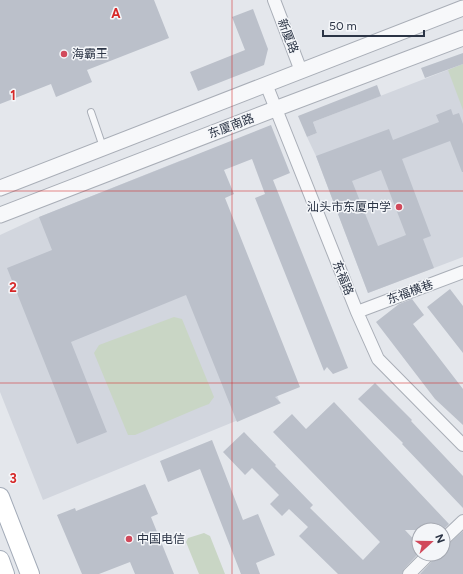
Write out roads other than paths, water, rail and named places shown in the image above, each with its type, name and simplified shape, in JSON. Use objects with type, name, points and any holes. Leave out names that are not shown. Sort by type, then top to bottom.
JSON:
[{"type":"main road","points":[[0,497],[30,574]]},
{"type":"main road","points":[[0,560],[6,574]]},
{"type":"street","name":"新厦路","points":[[274,0],[301,71]]},
{"type":"street","points":[[0,188],[463,8]]},
{"type":"street","name":"东厦南路","points":[[0,215],[275,108],[463,38]]},
{"type":"street","name":"东福路","points":[[266,84],[357,312],[378,359],[463,445]]},
{"type":"street","name":"东福横巷","points":[[357,312],[463,272]]},
{"type":"street","points":[[451,532],[463,521]]},
{"type":"street","points":[[409,574],[421,562]]},
{"type":"lane","points":[[91,112],[104,147]]},
{"type":"place","name":"海霸王","points":[[64,54]]},
{"type":"place","name":"汕头市东厦中学","points":[[399,207]]},
{"type":"place","name":"中国电信","points":[[129,539]]}]
